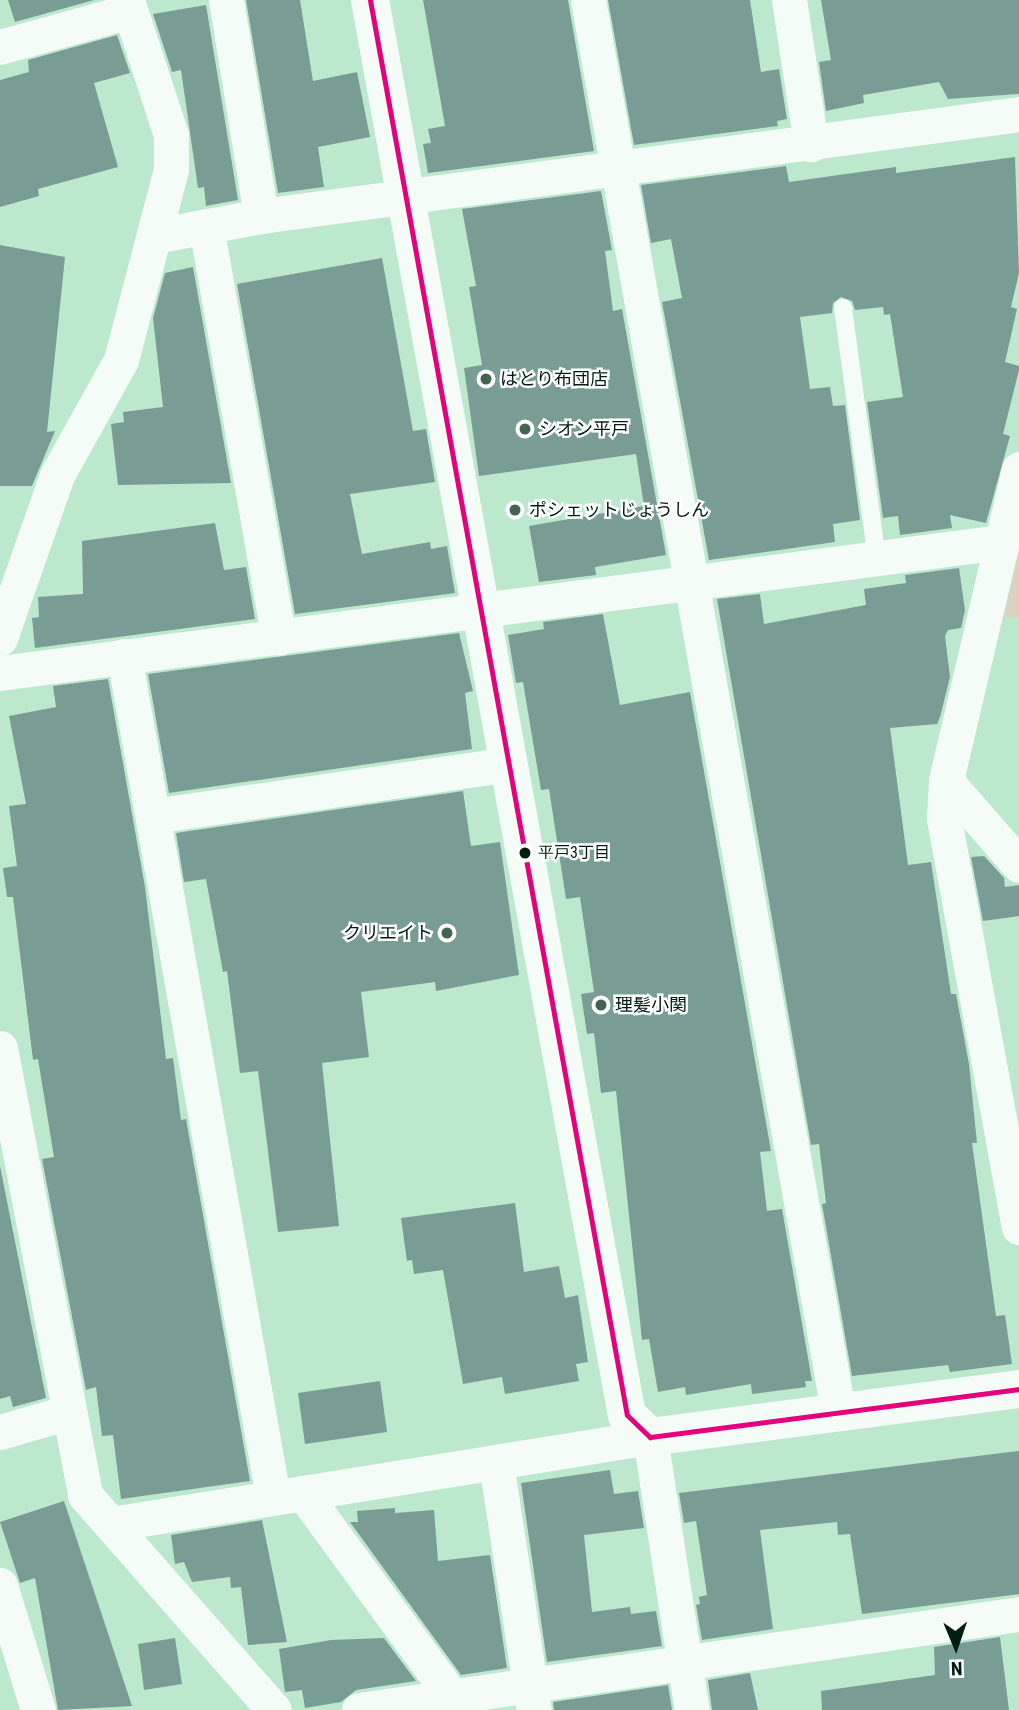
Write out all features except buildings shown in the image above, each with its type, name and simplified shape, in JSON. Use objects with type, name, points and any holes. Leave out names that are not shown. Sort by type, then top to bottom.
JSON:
[{"type":"street","points":[[226,0],[261,216]]},
{"type":"street","points":[[370,0],[627,1415],[650,1437],[692,1710]]},
{"type":"street","points":[[588,0],[694,583],[838,1411]]},
{"type":"street","points":[[789,0],[811,144]]},
{"type":"street","points":[[0,47],[128,6],[170,135],[171,169],[121,360],[57,475],[9,579],[0,638]]},
{"type":"street","points":[[155,236],[261,216],[618,171],[1019,114]]},
{"type":"street","points":[[206,226],[279,638]]},
{"type":"street","points":[[1019,469],[946,781],[944,819],[1016,1190],[1019,1227]]},
{"type":"street","points":[[0,673],[1001,542]]},
{"type":"street","points":[[124,656],[153,817],[288,1495],[451,1695]]},
{"type":"street","points":[[153,817],[509,764]]},
{"type":"street","points":[[946,781],[1005,828],[1019,865]]},
{"type":"street","points":[[0,1048],[5,1099],[85,1495],[274,1710]]},
{"type":"street","points":[[111,1524],[650,1437],[1019,1389]]},
{"type":"street","points":[[0,1432],[69,1412]]},
{"type":"street","points":[[496,1463],[532,1697]]},
{"type":"street","points":[[0,1585],[38,1710]]},
{"type":"street","points":[[359,1710],[451,1695],[532,1697],[685,1662],[1019,1614]]},
{"type":"lane","points":[[843,308],[877,559]]},
{"type":"shaded area","points":[[1019,549],[1019,618],[1004,616]]},
{"type":"transit line","points":[[370,0],[627,1415],[650,1437],[1019,1389]]},
{"type":"place","name":"はとり布団店","points":[[486,379]]},
{"type":"place","name":"シオン平戸","points":[[525,429]]},
{"type":"place","name":"ポシェットじょうしん","points":[[515,510]]},
{"type":"place","name":"平戸3丁目","points":[[525,853]]},
{"type":"place","name":"クリエイト","points":[[447,933]]},
{"type":"place","name":"理髪小関","points":[[601,1005]]}]
